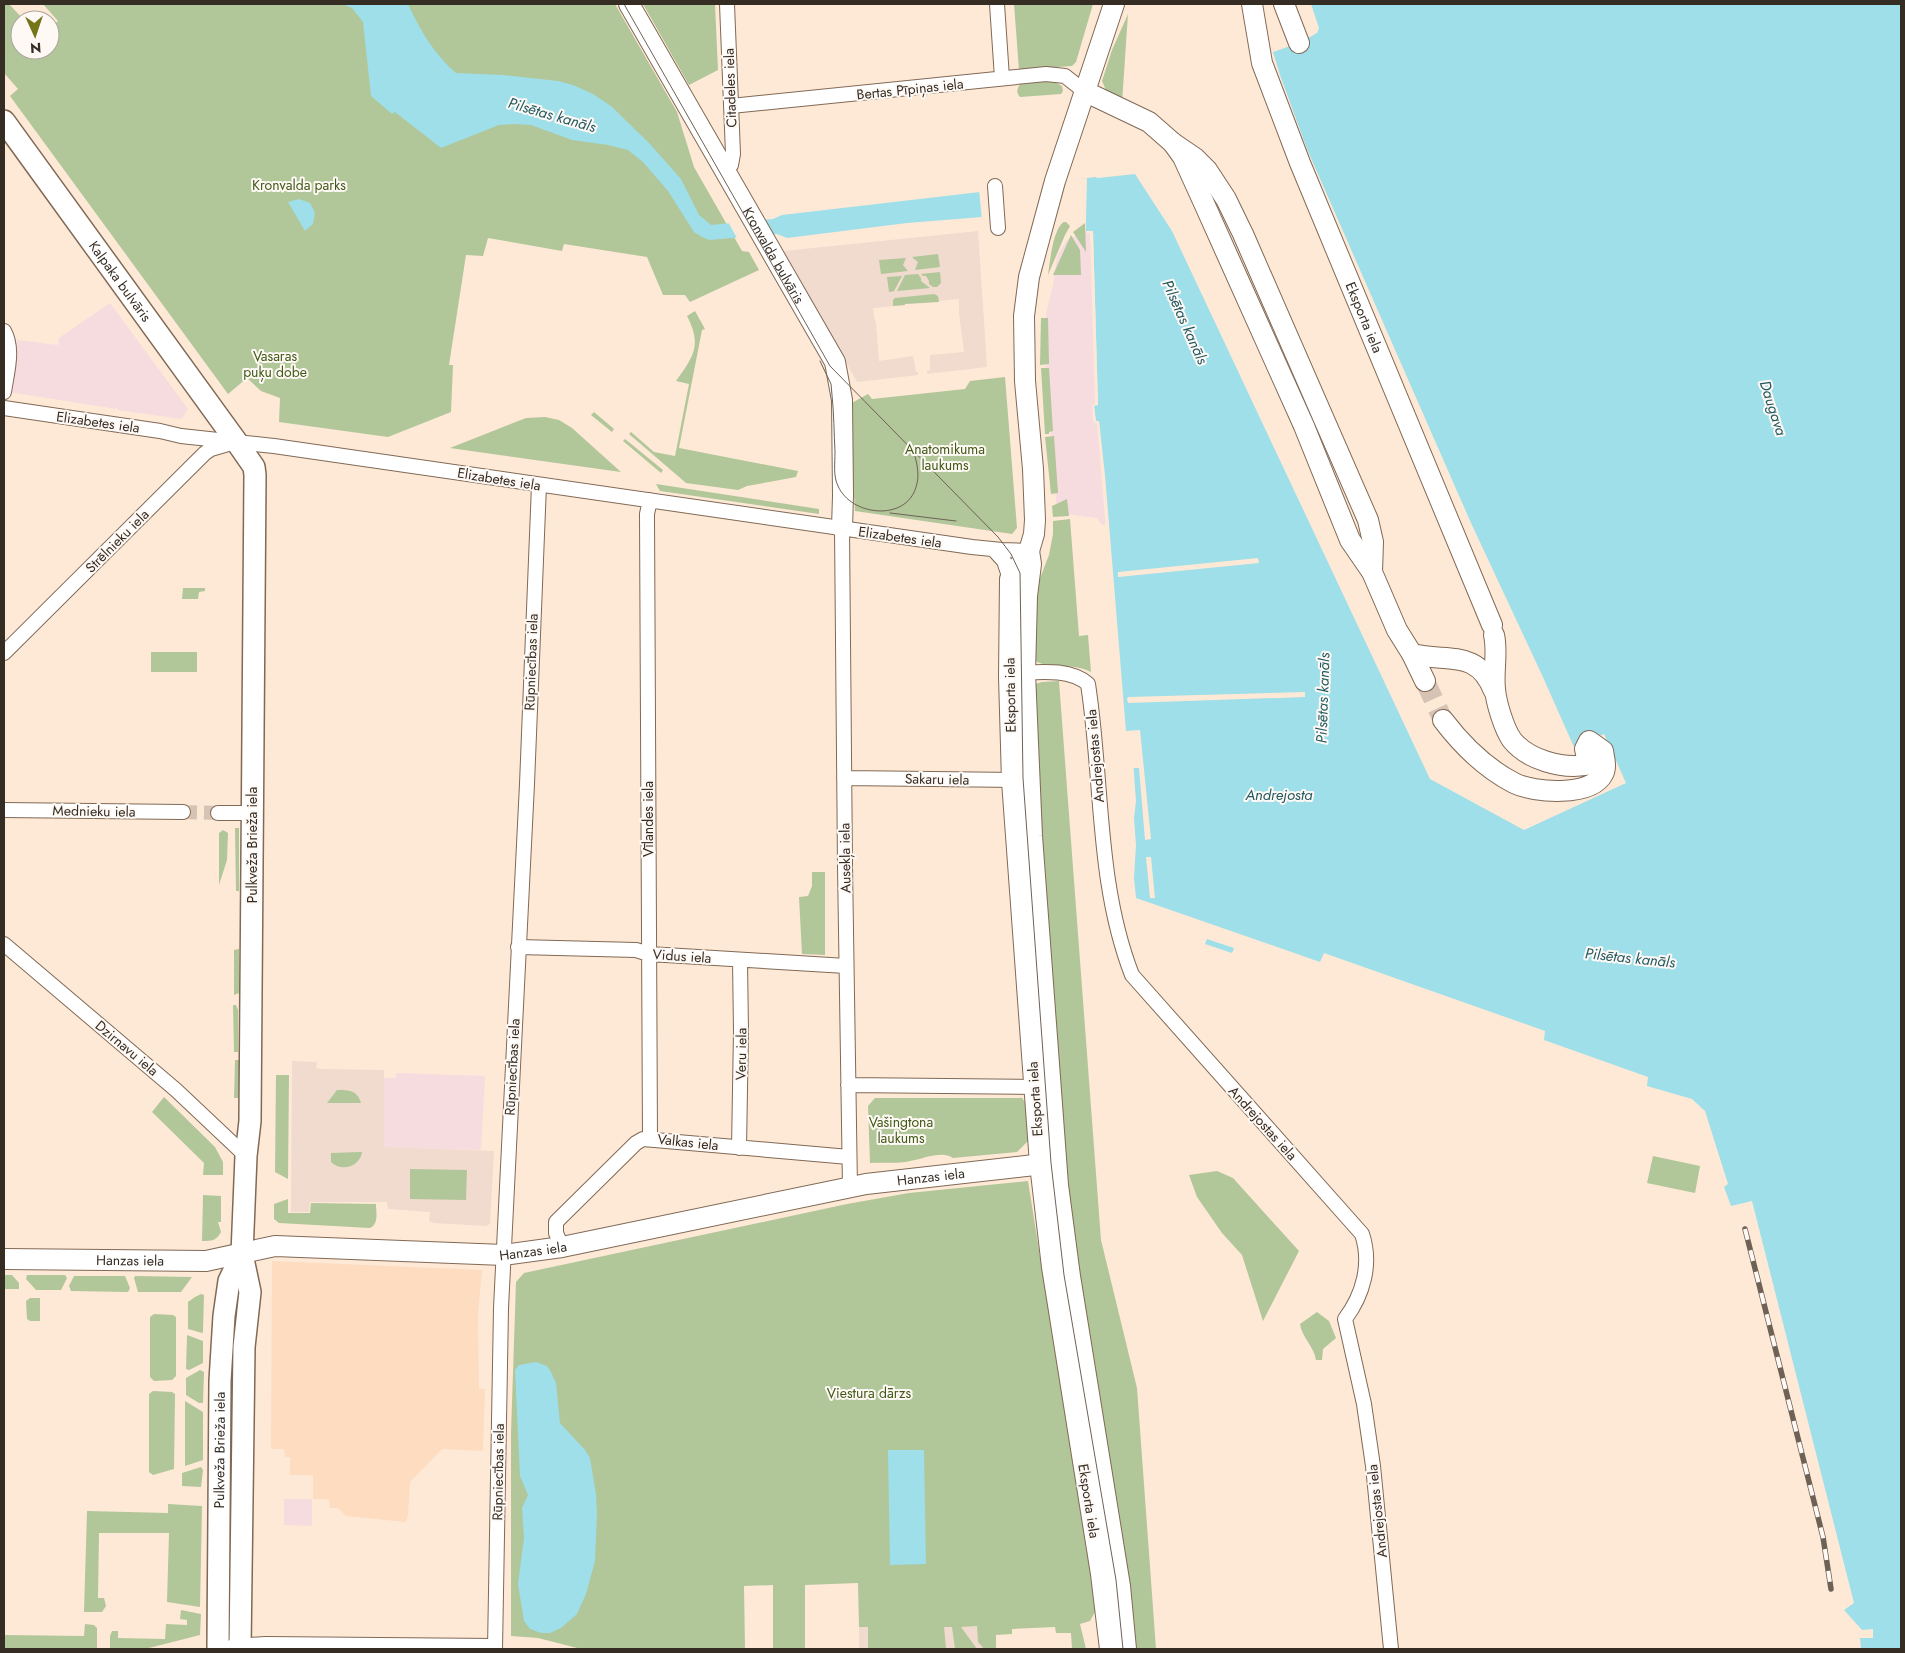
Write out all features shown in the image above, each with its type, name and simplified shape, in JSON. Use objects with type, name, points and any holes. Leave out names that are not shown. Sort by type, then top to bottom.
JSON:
[{"type":"main road","name":"Kalpaka bulvāris","points":[[4,121],[236,441]]},
{"type":"main road","name":"Pulkveža Brieža iela","points":[[229,1648],[220,1381],[224,1316],[229,1281],[242,1254],[246,1156],[250,1121],[255,475],[254,467],[236,441]]},
{"type":"street","name":"Kronvalda bulvāris","points":[[630,4],[835,362],[842,400],[842,528]]},
{"type":"street","name":"Citadeles iela","points":[[726,170],[731,165],[733,159],[727,4]]},
{"type":"street","points":[[997,4],[1002,78]]},
{"type":"street","name":"Eksporta iela","points":[[1110,1649],[1101,1574],[1055,1287],[1042,1087],[1032,836],[1021,780],[1017,673],[1010,579],[1029,551],[1034,534],[1035,500],[1024,381],[1024,316],[1029,277],[1055,181],[1114,4]]},
{"type":"street","points":[[1284,4],[1299,43]]},
{"type":"street","name":"Eksporta iela","points":[[1256,5],[1262,63],[1300,163],[1493,630],[1496,695]]},
{"type":"street","name":"Bertas Pīpiņas iela","points":[[731,106],[1046,74],[1065,76],[1084,91]]},
{"type":"street","points":[[1084,91],[1149,122],[1173,143],[1195,158],[1207,170],[1226,199],[1368,520],[1373,542],[1372,572],[1397,630],[1412,654],[1425,681]]},
{"type":"street","points":[[995,186],[998,228]]},
{"type":"street","points":[[4,331],[10,349],[4,392]]},
{"type":"street","name":"Elizabetes iela","points":[[4,408],[160,431],[181,436],[236,441],[994,550],[1029,551]]},
{"type":"street","name":"Strēlnieku iela","points":[[6,648],[205,454],[211,449],[236,441]]},
{"type":"street","name":"Rūpniecības iela","points":[[495,1647],[501,1308],[527,784],[539,485]]},
{"type":"street","name":"Vīlandes iela","points":[[650,500],[647,514],[650,1138]]},
{"type":"street","name":"Ausekļa iela","points":[[842,528],[850,1188]]},
{"type":"street","points":[[994,550],[1004,561],[1010,579]]},
{"type":"street","name":"Eksporta iela","points":[[1017,673],[1027,606],[1031,564],[1029,551]]},
{"type":"street","points":[[1412,654],[1425,657],[1455,658],[1471,663],[1482,671],[1492,684],[1511,739],[1522,750],[1537,758],[1579,766],[1588,763],[1585,749],[1589,741],[1603,751],[1604,772],[1599,780],[1588,786],[1574,789],[1556,791],[1516,784],[1495,771],[1465,746],[1443,720]]},
{"type":"street","name":"Andrejostas iela","points":[[1017,673],[1072,674],[1080,677],[1088,684],[1106,875],[1122,951],[1132,975],[1362,1234],[1366,1244],[1363,1286],[1345,1319],[1361,1388],[1370,1449],[1391,1649]]},
{"type":"street","name":"Sakaru iela","points":[[844,778],[1021,780]]},
{"type":"street","name":"Mednieku iela","points":[[4,810],[184,812]]},
{"type":"street","points":[[218,813],[253,813]]},
{"type":"street","name":"Dzirnavu iela","points":[[4,944],[176,1090],[246,1156]]},
{"type":"street","name":"Vidus iela","points":[[518,947],[636,950],[649,954],[846,966]]},
{"type":"street","name":"Veru iela","points":[[740,960],[740,1148]]},
{"type":"street","points":[[848,1085],[1042,1087]]},
{"type":"street","name":"Valkas iela","points":[[562,1247],[556,1233],[556,1222],[636,1143],[644,1139],[650,1138],[849,1157]]},
{"type":"street","name":"Eksporta iela","points":[[1048,1164],[1070,1276],[1120,1586],[1126,1649]]},
{"type":"street","name":"Hanzas iela","points":[[4,1259],[201,1262],[242,1254],[268,1246],[504,1255],[562,1247],[850,1188],[946,1174],[1048,1164]]},
{"type":"street","points":[[229,1648],[495,1647]]},
{"type":"shaded area","points":[[978,231],[987,367],[927,374],[927,371],[930,370],[930,355],[964,352],[959,299],[905,304],[873,308],[879,361],[913,356],[918,375],[857,382],[784,251]]},
{"type":"shaded area","points":[[1086,231],[1093,231],[1098,405],[1095,405],[1099,421],[1108,524],[1102,525],[1097,518],[1057,513],[1044,348],[1046,314],[1057,256],[1066,241]]},
{"type":"shaded area","points":[[110,303],[188,409],[182,419],[117,410],[116,406],[115,409],[9,392],[17,340],[58,345],[59,338]]},
{"type":"shaded area","points":[[292,1061],[317,1062],[316,1068],[322,1069],[384,1070],[384,1147],[494,1151],[490,1224],[486,1226],[434,1223],[429,1221],[430,1212],[388,1209],[387,1202],[310,1202],[309,1212],[291,1212]]},
{"type":"shaded area","points":[[396,1073],[485,1076],[481,1150],[384,1147],[384,1078],[396,1078]]},
{"type":"shaded area","points":[[272,1261],[482,1270],[478,1315],[479,1389],[485,1389],[483,1451],[442,1449],[410,1482],[406,1522],[346,1516],[338,1508],[330,1508],[329,1499],[313,1499],[313,1475],[290,1475],[290,1457],[285,1457],[284,1449],[271,1449]]},
{"type":"shaded area","points":[[284,1499],[312,1499],[312,1526],[284,1525]]},
{"type":"shaded area","points":[[978,1626],[978,1642],[984,1649],[859,1649],[859,1627]]},
{"type":"green space","name":"Kronvalda parks","points":[[4,4],[9,4],[15,10],[10,10],[10,60],[60,60],[60,10],[48,10],[43,4],[615,4],[677,112],[694,167],[742,251],[749,252],[759,270],[690,302],[685,295],[663,295],[647,257],[564,244],[562,251],[488,238],[483,256],[466,255],[449,365],[453,365],[451,412],[388,437],[279,422],[280,398],[261,391],[247,378],[228,394],[10,96],[18,89],[4,73]]},
{"type":"green space","points":[[643,4],[715,4],[718,70],[689,85]]},
{"type":"green space","points":[[1014,4],[1093,4],[1076,62],[1072,66],[1019,70]]},
{"type":"green space","points":[[1128,14],[1122,103],[1108,95],[1102,81],[1112,50]]},
{"type":"green space","points":[[1053,81],[1062,86],[1063,91],[1061,94],[1020,97],[1018,94],[1020,84]]},
{"type":"green space","points":[[1064,222],[1070,226],[1048,275],[1057,231]]},
{"type":"green space","points":[[1085,223],[1086,252],[1073,232]]},
{"type":"green space","points":[[1071,235],[1080,250],[1081,275],[1053,275]]},
{"type":"green space","points":[[938,254],[940,267],[915,270],[918,262],[912,257]]},
{"type":"green space","points":[[906,258],[903,265],[908,271],[881,274],[879,260]]},
{"type":"green space","points":[[940,272],[941,283],[937,287],[929,284],[926,276],[921,274]]},
{"type":"green space","points":[[918,274],[921,281],[930,288],[897,291],[905,275]]},
{"type":"green space","points":[[902,276],[894,291],[889,292],[887,277]]},
{"type":"green space","points":[[934,294],[938,296],[939,302],[893,306],[895,298]]},
{"type":"green space","points":[[695,311],[705,329],[702,330],[679,448],[798,471],[796,477],[747,486],[738,490],[686,483],[629,434],[631,432],[654,452],[675,456],[689,384],[676,381],[694,350],[694,335],[687,316]]},
{"type":"green space","points":[[1041,318],[1048,318],[1049,364],[1040,365]]},
{"type":"green space","points":[[1041,368],[1049,368],[1053,431],[1049,432],[1049,434],[1045,434]]},
{"type":"green space","name":"Anatomikuma laukums","points":[[1005,377],[1017,528],[1012,534],[855,511],[848,405],[868,394],[872,399],[965,389],[970,381]]},
{"type":"green space","points":[[594,412],[614,429],[612,432],[591,415]]},
{"type":"green space","points":[[545,417],[559,420],[572,428],[621,472],[450,448],[526,418]]},
{"type":"green space","points":[[1054,436],[1058,493],[1051,494],[1045,437]]},
{"type":"green space","points":[[625,439],[663,470],[661,473],[623,441]]},
{"type":"green space","points":[[656,484],[819,509],[819,514],[660,491]]},
{"type":"green space","points":[[1067,499],[1069,516],[1053,517],[1052,506]]},
{"type":"green space","points":[[1070,519],[1079,636],[1088,635],[1091,672],[1076,667],[1047,665],[1035,661],[1037,586],[1049,555],[1053,534],[1053,521]]},
{"type":"green space","points":[[183,588],[205,588],[205,591],[199,592],[198,599],[182,599]]},
{"type":"green space","points":[[151,652],[197,652],[197,672],[151,672]]},
{"type":"green space","points":[[1059,681],[1101,1240],[1137,1388],[1156,1649],[1134,1649],[1074,1271],[1037,844],[1035,684]]},
{"type":"green space","points":[[235,828],[239,828],[239,891],[236,891]]},
{"type":"green space","points":[[223,830],[228,833],[227,860],[219,885],[219,833]]},
{"type":"green space","points":[[812,872],[825,872],[825,955],[802,954],[799,897],[808,896],[812,886]]},
{"type":"green space","points":[[239,949],[239,993],[234,995],[234,950]]},
{"type":"green space","points":[[233,1005],[236,1005],[238,1010],[238,1052],[234,1052]]},
{"type":"green space","points":[[235,1060],[239,1060],[239,1098],[234,1098]]},
{"type":"green space","points":[[276,1075],[289,1075],[288,1179],[275,1172]]},
{"type":"green space","points":[[337,1090],[355,1093],[361,1103],[327,1103]]},
{"type":"green space","points":[[164,1097],[215,1147],[223,1162],[223,1175],[203,1175],[204,1163],[152,1112]]},
{"type":"green space","name":"Vašingtona laukums","points":[[875,1098],[1022,1098],[1028,1106],[1030,1139],[1017,1152],[953,1158],[938,1155],[905,1162],[870,1163],[868,1106]]},
{"type":"green space","points":[[362,1152],[358,1161],[350,1166],[340,1167],[331,1162],[331,1153]]},
{"type":"green space","points":[[1653,1156],[1700,1166],[1695,1193],[1647,1183]]},
{"type":"green space","points":[[410,1169],[467,1170],[466,1200],[410,1199]]},
{"type":"green space","points":[[1217,1171],[1233,1178],[1299,1251],[1263,1321],[1242,1255],[1222,1233],[1197,1197],[1189,1175]]},
{"type":"green space","name":"Viestura dārzs","points":[[1028,1181],[1096,1610],[1090,1621],[1080,1624],[1086,1649],[1072,1649],[1071,1633],[1056,1633],[1055,1627],[1012,1629],[1012,1634],[996,1635],[996,1649],[984,1649],[978,1642],[977,1626],[961,1627],[977,1649],[955,1649],[952,1627],[944,1627],[946,1649],[868,1649],[868,1627],[859,1627],[858,1583],[805,1585],[805,1649],[773,1649],[773,1585],[744,1586],[745,1649],[581,1649],[538,1638],[511,1636],[511,1433],[516,1282],[524,1273],[847,1204],[909,1193]]},
{"type":"green space","points":[[203,1195],[221,1196],[221,1222],[218,1222],[221,1232],[211,1241],[202,1241]]},
{"type":"green space","points":[[288,1199],[288,1213],[310,1213],[311,1203],[376,1204],[376,1221],[370,1228],[279,1223],[274,1219],[274,1204]]},
{"type":"green space","points":[[4,1275],[12,1275],[19,1283],[19,1289],[4,1289]]},
{"type":"green space","points":[[27,1275],[65,1275],[67,1278],[61,1290],[36,1290],[26,1279]]},
{"type":"green space","points":[[74,1276],[125,1276],[130,1288],[128,1292],[71,1291],[69,1286]]},
{"type":"green space","points":[[135,1276],[192,1277],[181,1292],[138,1292]]},
{"type":"green space","points":[[201,1294],[204,1295],[202,1333],[188,1329],[188,1302]]},
{"type":"green space","points":[[234,1294],[240,1295],[231,1611],[227,1513],[228,1339]]},
{"type":"green space","points":[[30,1298],[40,1298],[40,1321],[30,1321],[27,1319],[26,1301]]},
{"type":"green space","points":[[1317,1312],[1329,1321],[1336,1338],[1323,1349],[1322,1360],[1316,1360],[1300,1324]]},
{"type":"green space","points":[[154,1314],[173,1315],[176,1317],[176,1376],[172,1380],[154,1381],[150,1377],[150,1317]]},
{"type":"green space","points":[[187,1335],[203,1341],[203,1363],[189,1370],[186,1369]]},
{"type":"green space","points":[[200,1370],[204,1372],[203,1403],[199,1403],[186,1395],[186,1378]]},
{"type":"green space","points":[[153,1391],[172,1392],[175,1394],[174,1469],[153,1475],[149,1472],[149,1394]]},
{"type":"green space","points":[[185,1401],[203,1412],[203,1460],[185,1466]]},
{"type":"green space","points":[[201,1467],[203,1470],[201,1487],[182,1486],[182,1473]]},
{"type":"green space","points":[[168,1504],[202,1506],[200,1607],[167,1602],[169,1533],[99,1533],[98,1598],[104,1598],[106,1606],[102,1612],[84,1612],[87,1511],[168,1513]]},
{"type":"green space","points":[[208,1509],[210,1513],[210,1626],[206,1636]]},
{"type":"green space","points":[[181,1610],[201,1614],[200,1635],[145,1649],[110,1649],[112,1631],[118,1631],[118,1638],[165,1639],[166,1624],[187,1625],[187,1620],[180,1619]]},
{"type":"green space","points":[[85,1624],[94,1625],[97,1628],[97,1649],[4,1649],[4,1635],[84,1636]]},
{"type":"water","points":[[342,4],[408,4],[428,41],[456,73],[503,75],[558,81],[593,94],[611,106],[649,143],[681,179],[699,215],[711,225],[773,219],[782,215],[1095,177],[1135,174],[1172,231],[1430,779],[1524,830],[1626,783],[1604,734],[1574,747],[1471,523],[1307,149],[1273,52],[1299,43],[1317,33],[1319,28],[1311,4],[1901,4],[1901,1649],[1861,1649],[1860,1638],[1873,1638],[1873,1629],[1862,1630],[1844,1610],[1854,1603],[1752,1201],[1731,1206],[1724,1187],[1728,1184],[1705,1111],[1692,1099],[1647,1086],[1648,1077],[1544,1040],[1545,1031],[1324,953],[1320,962],[1136,898],[1134,818],[1136,801],[1132,747],[1123,729],[1099,421],[1096,421],[1094,405],[1098,405],[1093,231],[1086,231],[1086,216],[982,217],[907,223],[787,238],[777,234],[709,240],[694,232],[668,191],[643,162],[628,150],[572,140],[531,125],[514,124],[499,125],[441,148],[395,112],[392,114],[371,96],[363,22],[352,8]]},
{"type":"water","points":[[299,199],[310,203],[315,213],[313,224],[305,231],[288,202]]},
{"type":"water","points":[[1207,939],[1234,948],[1232,953],[1205,944]]},
{"type":"water","points":[[536,1362],[547,1366],[556,1383],[560,1423],[590,1458],[597,1513],[595,1561],[586,1594],[577,1614],[561,1628],[550,1633],[541,1633],[530,1629],[524,1621],[518,1584],[524,1538],[522,1508],[528,1495],[520,1476],[515,1370],[519,1365]]},
{"type":"water","points":[[888,1450],[924,1450],[926,1564],[890,1565]]},
{"type":"pier","points":[[1087,178],[1086,220],[1084,221],[1084,218],[982,220],[979,190]]},
{"type":"pier","points":[[761,218],[772,236],[738,240],[728,222]]},
{"type":"pier","points":[[1086,231],[1093,231],[1098,405],[1094,406],[1096,421],[1099,421],[1105,475],[1126,731],[1140,730],[1151,839],[1145,840],[1139,768],[1131,768],[1129,748],[1120,729],[1097,423],[1093,422],[1092,406],[1095,403],[1090,233],[1087,234]]},
{"type":"pier","points":[[1258,558],[1259,563],[1118,577],[1118,572]]},
{"type":"pier","points":[[1305,692],[1305,697],[1128,703],[1127,699],[1128,697]]},
{"type":"pier","points":[[1146,857],[1151,857],[1155,898],[1150,898]]},
{"type":"tunnel","points":[[1425,681],[1443,720]]},
{"type":"tunnel","points":[[183,812],[218,813]]},
{"type":"tram line","points":[[624,4],[830,366],[998,537],[1011,554],[1020,573],[1023,778],[1051,1163],[1064,1275],[1116,1580],[1123,1649]]},
{"type":"tram line","points":[[820,361],[831,384],[835,474],[836,482],[845,496],[854,504],[866,509],[890,510],[901,506],[910,498],[917,483],[918,470],[914,453]]},
{"type":"tram line","points":[[890,513],[956,521]]},
{"type":"railway","points":[[1745,1229],[1823,1537],[1831,1589]]},
{"type":"water label","name":"Pilsētas kanāls","points":[[552,115]]},
{"type":"water label","name":"Pilsētas kanāls","points":[[1185,322]]},
{"type":"water label","name":"Daugava","points":[[1773,408]]},
{"type":"water label","name":"Pilsētas kanāls","points":[[1323,698]]},
{"type":"water label","name":"Andrejosta","points":[[1279,795]]},
{"type":"water label","name":"Pilsētas kanāls","points":[[1630,958]]},
{"type":"park label","name":"Vasaras puķu dobe","points":[[275,364]]}]
